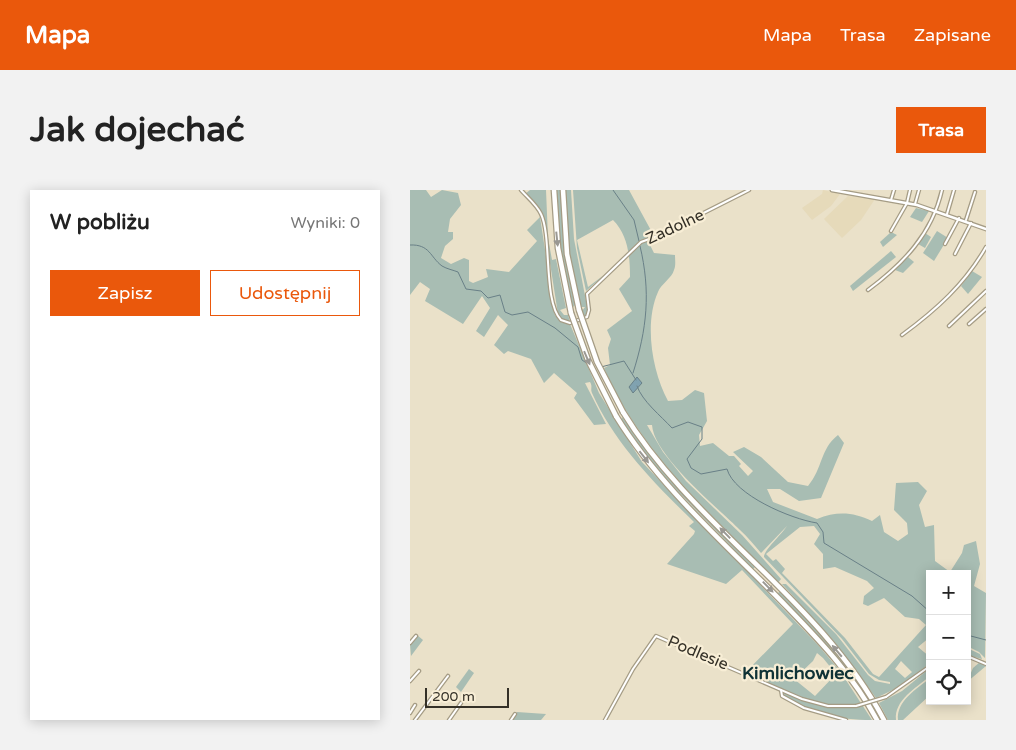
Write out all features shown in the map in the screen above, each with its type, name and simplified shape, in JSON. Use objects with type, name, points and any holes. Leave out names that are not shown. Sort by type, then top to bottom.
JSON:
[{"type":"highway","points":[[554,190],[558,254],[571,313],[588,360],[616,416],[642,454],[664,481],[833,655],[855,683],[877,720]]},
{"type":"highway","points":[[563,190],[567,254],[579,310],[597,362],[623,412],[667,472],[834,646],[860,680],[884,720]]},
{"type":"street","name":"Zadolne","points":[[521,190],[542,216],[550,282],[557,316],[565,322],[576,322],[587,317],[589,310],[587,294],[641,242],[660,236],[749,190]]},
{"type":"street","points":[[832,190],[915,204],[966,220],[986,229]]},
{"type":"street","points":[[891,200],[894,190]]},
{"type":"street","points":[[891,232],[907,203],[910,190]]},
{"type":"street","points":[[915,204],[919,190]]},
{"type":"street","points":[[868,290],[907,258],[926,230],[936,210],[942,190]]},
{"type":"street","points":[[947,214],[954,190]]},
{"type":"street","points":[[966,220],[975,192]]},
{"type":"street","points":[[945,244],[960,218]]},
{"type":"street","points":[[955,254],[972,223]]},
{"type":"street","points":[[902,335],[936,309],[969,274],[986,247]]},
{"type":"street","points":[[949,326],[986,291]]},
{"type":"street","points":[[969,324],[986,308]]},
{"type":"street","points":[[410,643],[416,636]]},
{"type":"street","name":"Podlesie","points":[[605,720],[633,669],[656,636],[815,704],[840,707],[856,706],[886,698],[926,669]]},
{"type":"street","points":[[971,658],[986,664]]},
{"type":"street","points":[[410,681],[418,671]]},
{"type":"street","points":[[416,720],[448,676]]},
{"type":"street","points":[[781,690],[782,696],[804,708],[846,720]]},
{"type":"street","points":[[449,720],[461,703]]},
{"type":"street","points":[[410,713],[416,706]]},
{"type":"street","points":[[511,720],[514,714]]},
{"type":"shaded area","points":[[823,190],[840,194],[831,206],[812,220],[802,208],[822,194]]},
{"type":"shaded area","points":[[848,196],[875,199],[861,220],[842,238],[824,219]]},
{"type":"green space","points":[[410,190],[426,190],[431,197],[442,190],[458,193],[461,205],[450,219],[448,232],[453,232],[453,239],[445,246],[441,258],[451,264],[464,258],[469,260],[469,281],[473,283],[488,277],[486,269],[509,272],[537,241],[527,230],[540,217],[555,315],[561,322],[570,324],[599,393],[642,462],[818,645],[840,671],[872,720],[848,719],[814,712],[782,696],[781,689],[745,673],[793,624],[742,570],[726,584],[667,564],[694,534],[695,531],[689,526],[694,522],[651,478],[624,446],[601,411],[592,393],[590,382],[585,383],[606,424],[594,425],[574,398],[577,393],[554,373],[544,383],[531,359],[508,351],[504,354],[494,345],[508,325],[498,315],[484,337],[476,331],[490,308],[482,296],[463,324],[425,301],[430,289],[420,282],[410,295]],"holes":[[[817,653],[836,674],[815,696],[794,679],[813,661]]]},
{"type":"green space","points":[[530,190],[546,190],[548,238],[552,260],[556,259],[566,308],[560,310],[564,315],[568,315],[570,322],[564,321],[558,314],[542,212],[525,194]]},
{"type":"green space","points":[[556,190],[561,190],[565,258],[575,305],[573,307],[571,306],[562,265]]},
{"type":"green space","points":[[565,190],[571,190],[574,239],[588,311],[585,318],[582,311],[585,307],[581,307],[571,263]]},
{"type":"green space","points":[[573,190],[629,190],[654,236],[647,239],[654,253],[675,255],[673,273],[659,289],[654,304],[651,318],[652,347],[658,376],[668,401],[682,400],[695,390],[704,393],[707,421],[699,435],[700,446],[713,443],[729,456],[734,456],[741,464],[739,466],[748,476],[753,471],[733,452],[744,447],[761,457],[788,482],[808,486],[828,446],[838,435],[844,443],[821,498],[799,501],[780,489],[767,489],[773,502],[817,519],[838,514],[852,514],[872,521],[880,515],[884,532],[898,541],[908,534],[907,523],[894,510],[896,483],[918,482],[927,491],[919,505],[925,527],[934,525],[935,561],[947,570],[926,570],[926,625],[926,640],[918,647],[926,654],[926,666],[901,686],[876,698],[832,639],[782,584],[786,584],[836,634],[868,675],[875,681],[890,684],[890,682],[879,680],[869,674],[842,639],[764,557],[767,550],[787,526],[761,553],[746,535],[688,481],[655,438],[652,425],[647,425],[663,452],[686,481],[742,535],[781,579],[778,583],[681,483],[638,429],[619,399],[604,368],[610,365],[608,348],[611,339],[607,330],[632,311],[619,289],[630,277],[629,254],[622,232],[613,220],[577,240],[588,287],[608,272],[586,291],[577,248]],"holes":[[[814,526],[820,534],[814,544],[823,554],[823,569],[835,567],[867,581],[874,588],[864,596],[863,604],[868,606],[884,598],[905,617],[919,619],[926,625],[879,677],[873,674],[845,638],[782,573],[785,569],[776,559],[773,561],[766,554],[800,527]],[[901,661],[912,672],[918,667],[905,678],[895,669]]]},
{"type":"green space","points":[[916,208],[929,211],[922,222],[910,217]]},
{"type":"green space","points":[[937,231],[948,238],[934,261],[923,253]]},
{"type":"green space","points":[[891,232],[897,235],[883,247],[880,242]]},
{"type":"green space","points":[[925,233],[931,237],[925,248],[918,244]]},
{"type":"green space","points":[[891,251],[896,257],[853,291],[850,286]]},
{"type":"green space","points":[[908,257],[914,262],[903,273],[895,270]]},
{"type":"green space","points":[[972,271],[982,277],[968,294],[961,286]]},
{"type":"green space","points":[[622,417],[644,446],[755,567],[753,569],[660,473],[621,421]]},
{"type":"green space","points":[[976,541],[980,564],[974,586],[986,593],[985,658],[971,648],[971,570],[951,570],[962,553],[964,545]]},
{"type":"green space","points":[[780,591],[836,652],[882,720],[879,720],[869,702],[845,669],[777,594]]},
{"type":"green space","points":[[417,635],[423,640],[411,656],[410,644]]},
{"type":"green space","points":[[971,650],[980,654],[982,659],[971,656]]},
{"type":"green space","points":[[980,662],[986,666],[971,679],[973,668]]},
{"type":"green space","points":[[469,669],[474,673],[461,692],[456,687]]},
{"type":"green space","points":[[926,671],[926,679],[907,695],[898,706],[896,720],[888,720],[879,703],[902,691]]},
{"type":"green space","points":[[926,681],[926,699],[903,720],[898,720],[900,707],[914,691]]},
{"type":"green space","points":[[517,712],[546,714],[541,720],[511,720]]},
{"type":"water","points":[[637,377],[642,383],[633,393],[629,387]]},
{"type":"waterway","points":[[613,190],[634,220],[639,241]]},
{"type":"waterway","points":[[410,245],[417,245],[426,249],[442,266],[458,272],[466,289],[481,291],[488,298],[500,295],[505,312],[512,315],[528,312],[555,328],[578,347],[582,360],[588,364]]},
{"type":"waterway","points":[[633,373],[642,341],[646,310],[646,279],[640,246]]},
{"type":"waterway","points":[[601,367],[624,361],[636,380]]},
{"type":"waterway","points":[[637,386],[647,403],[672,428],[688,422],[702,427],[702,439],[687,459],[691,468],[701,474],[727,469],[732,479],[740,488],[779,511],[793,517],[817,523],[823,532],[824,543],[912,596],[926,608]]},
{"type":"waterway","points":[[971,636],[986,640]]},
{"type":"district","name":"Kimlichowiec","points":[[798,673]]}]
